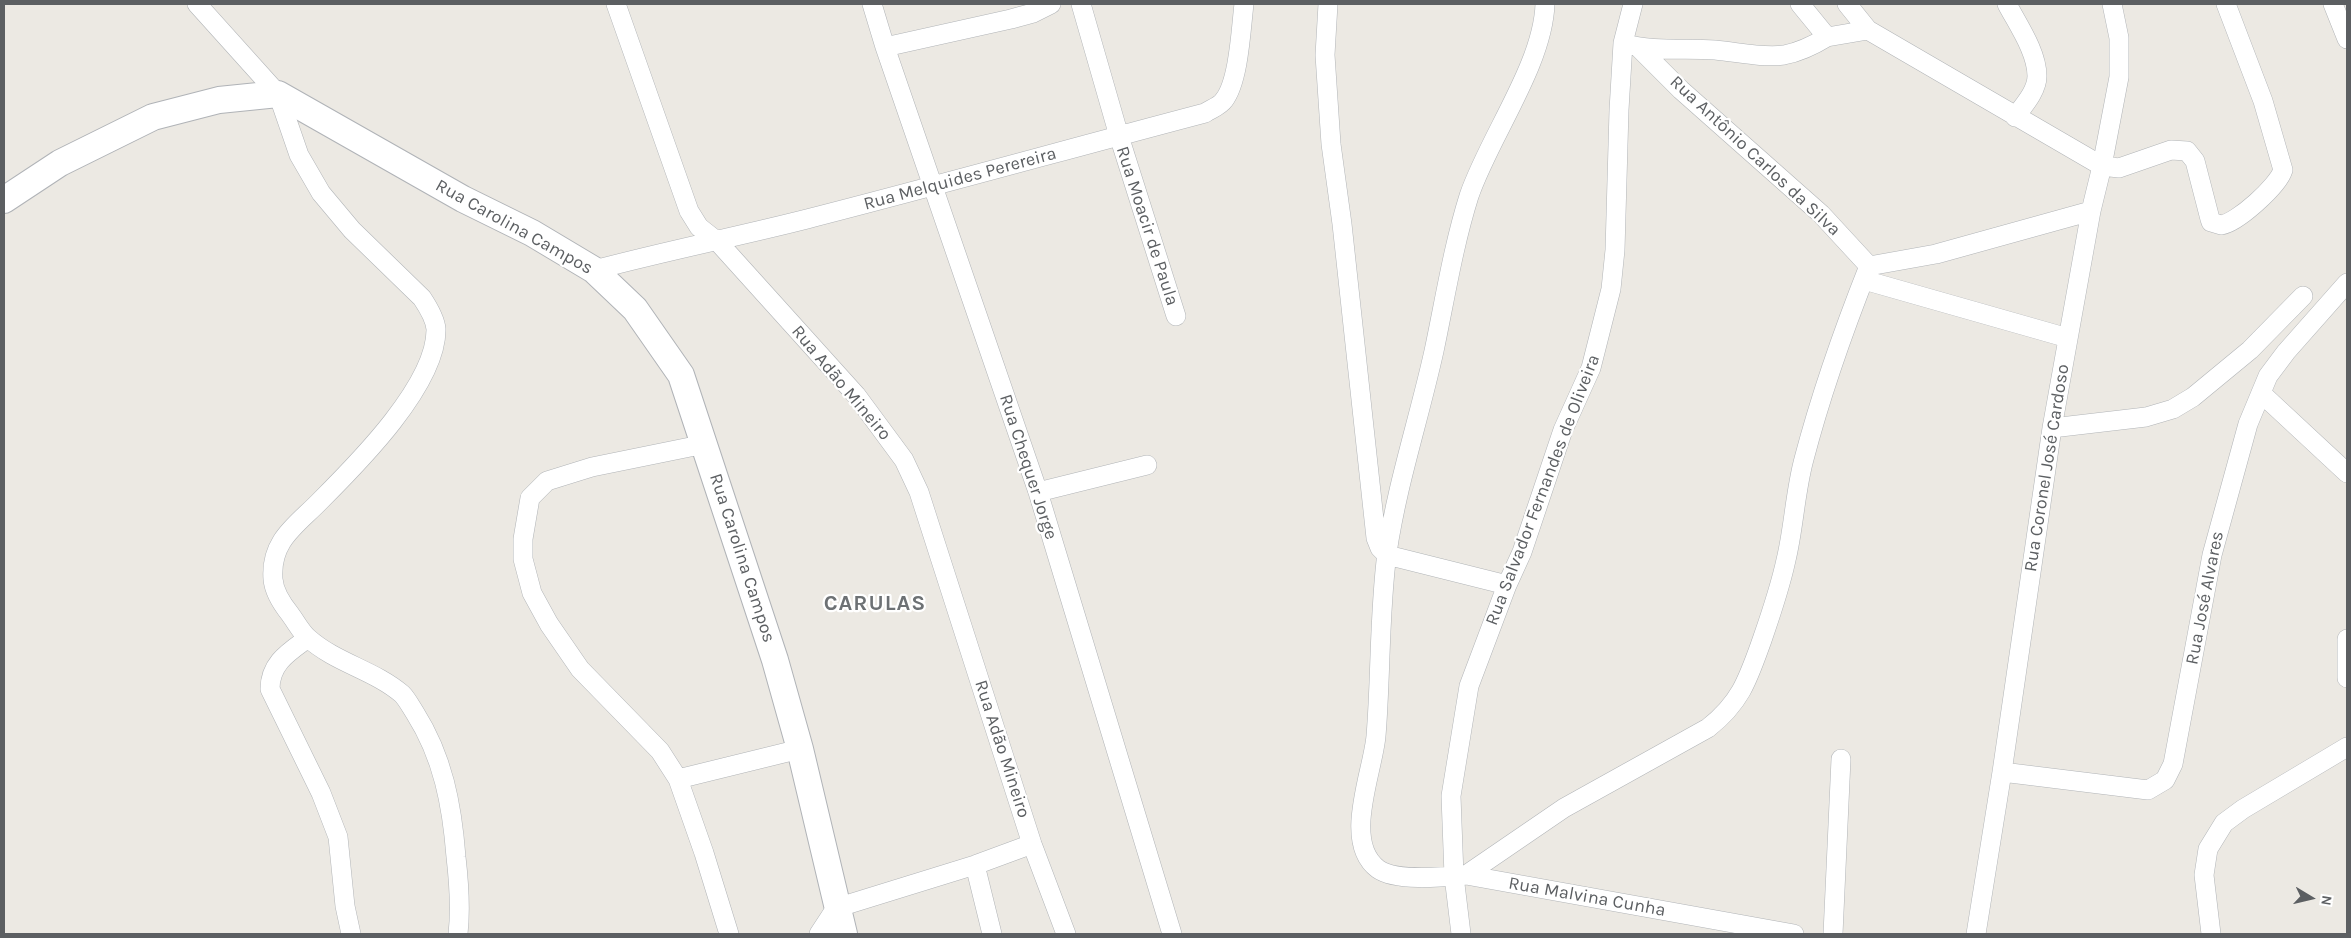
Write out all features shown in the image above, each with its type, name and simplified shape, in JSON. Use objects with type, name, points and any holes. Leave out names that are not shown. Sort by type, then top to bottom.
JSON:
[{"type":"main road","points":[[4,200],[60,163],[153,117],[219,100],[278,94]]},
{"type":"main road","name":"Rua Carolina Campos","points":[[278,94],[463,199],[532,233],[594,270],[635,309],[681,375],[775,660],[800,749],[836,908],[844,934]]},
{"type":"street","points":[[197,4],[278,94],[298,155],[321,193],[352,230],[422,298],[430,310],[436,328],[432,357],[396,417],[356,464],[288,532],[276,551],[273,580],[279,600],[308,638],[332,655],[375,676],[403,695],[427,732],[437,756],[454,822],[459,880],[460,916],[458,934]]},
{"type":"street","name":"Rua Adão Mineiro","points":[[616,4],[688,211],[699,227],[718,242],[856,395],[904,460],[919,492],[1032,844],[1066,934]]},
{"type":"street","name":"Rua Chequer Jorge","points":[[872,4],[885,47],[1038,492],[1172,934]]},
{"type":"street","points":[[885,47],[1010,19],[1033,13],[1051,4]]},
{"type":"street","name":"Rua Moacir de Paula","points":[[1081,4],[1119,136],[1176,316]]},
{"type":"street","name":"Rua Melquides Perereira","points":[[594,270],[661,252],[718,242],[933,187],[1204,113],[1223,102],[1229,92],[1238,57],[1244,4]]},
{"type":"street","points":[[1328,4],[1324,55],[1331,144],[1342,224],[1370,500],[1376,538],[1380,548],[1387,555],[1507,585]]},
{"type":"street","points":[[1387,555],[1398,491],[1434,351],[1458,234],[1470,194],[1523,81],[1538,42],[1545,4]]},
{"type":"street","name":"Rua Salvador Fernandes de Oliveira","points":[[1461,934],[1460,876],[1452,796],[1469,686],[1507,585],[1522,552],[1563,430],[1591,368],[1611,289],[1615,250],[1619,110],[1631,45],[1633,4]]},
{"type":"street","points":[[1800,4],[1827,37]]},
{"type":"street","points":[[1847,4],[1868,30],[2102,166],[2119,168],[2171,150],[2187,151],[2195,161],[2210,218],[2212,222],[2221,225],[2236,218],[2280,177],[2283,170],[2278,146],[2244,48],[2226,4]]},
{"type":"street","points":[[2007,4],[2035,60],[2037,77],[2028,100],[2015,116]]},
{"type":"street","name":"Rua Coronel José Cardoso","points":[[1976,934],[2002,772],[2052,428],[2091,211],[2120,77],[2119,38],[2112,4]]},
{"type":"street","points":[[2333,4],[2347,39]]},
{"type":"street","points":[[1631,45],[1715,50],[1763,56],[1786,54],[1806,48],[1827,37],[1868,30]]},
{"type":"street","name":"Rua Antônio Carlos da Silva","points":[[1631,45],[1821,214],[1867,273]]},
{"type":"street","points":[[1867,273],[2091,211]]},
{"type":"street","points":[[1867,273],[2068,338]]},
{"type":"street","points":[[1460,876],[1564,808],[1708,728],[1727,713],[1738,699],[1749,676],[1777,596],[1786,560],[1803,462],[1867,273]]},
{"type":"street","name":"Rua José Alvares","points":[[2002,772],[2148,790],[2166,780],[2178,745],[2214,546],[2248,424],[2268,376],[2286,352],[2347,283]]},
{"type":"street","points":[[2052,428],[2146,417],[2173,409],[2193,396],[2250,350],[2303,296]]},
{"type":"street","points":[[2262,394],[2347,473]]},
{"type":"street","points":[[705,444],[592,467],[547,480],[530,498],[523,559],[532,593],[549,624],[580,669],[660,751],[678,779],[704,853],[729,934]]},
{"type":"street","points":[[1038,492],[1147,465]]},
{"type":"street","name":"Rua Malvina Cunha","points":[[1387,555],[1376,741],[1362,803],[1361,836],[1370,859],[1379,870],[1412,877],[1460,876],[1794,934]]},
{"type":"street","points":[[308,638],[282,658],[274,667],[270,678],[270,689],[321,793],[338,837],[345,906],[351,934]]},
{"type":"street","points":[[2347,639],[2347,678]]},
{"type":"street","points":[[2211,934],[2204,875],[2208,849],[2224,824],[2243,809],[2347,746]]},
{"type":"street","points":[[678,779],[800,749]]},
{"type":"street","points":[[1833,934],[1841,759]]},
{"type":"street","points":[[819,934],[836,908],[975,865],[1032,844]]},
{"type":"street","points":[[975,865],[992,934]]},
{"type":"district","name":"CARULAS","points":[[875,604]]}]
